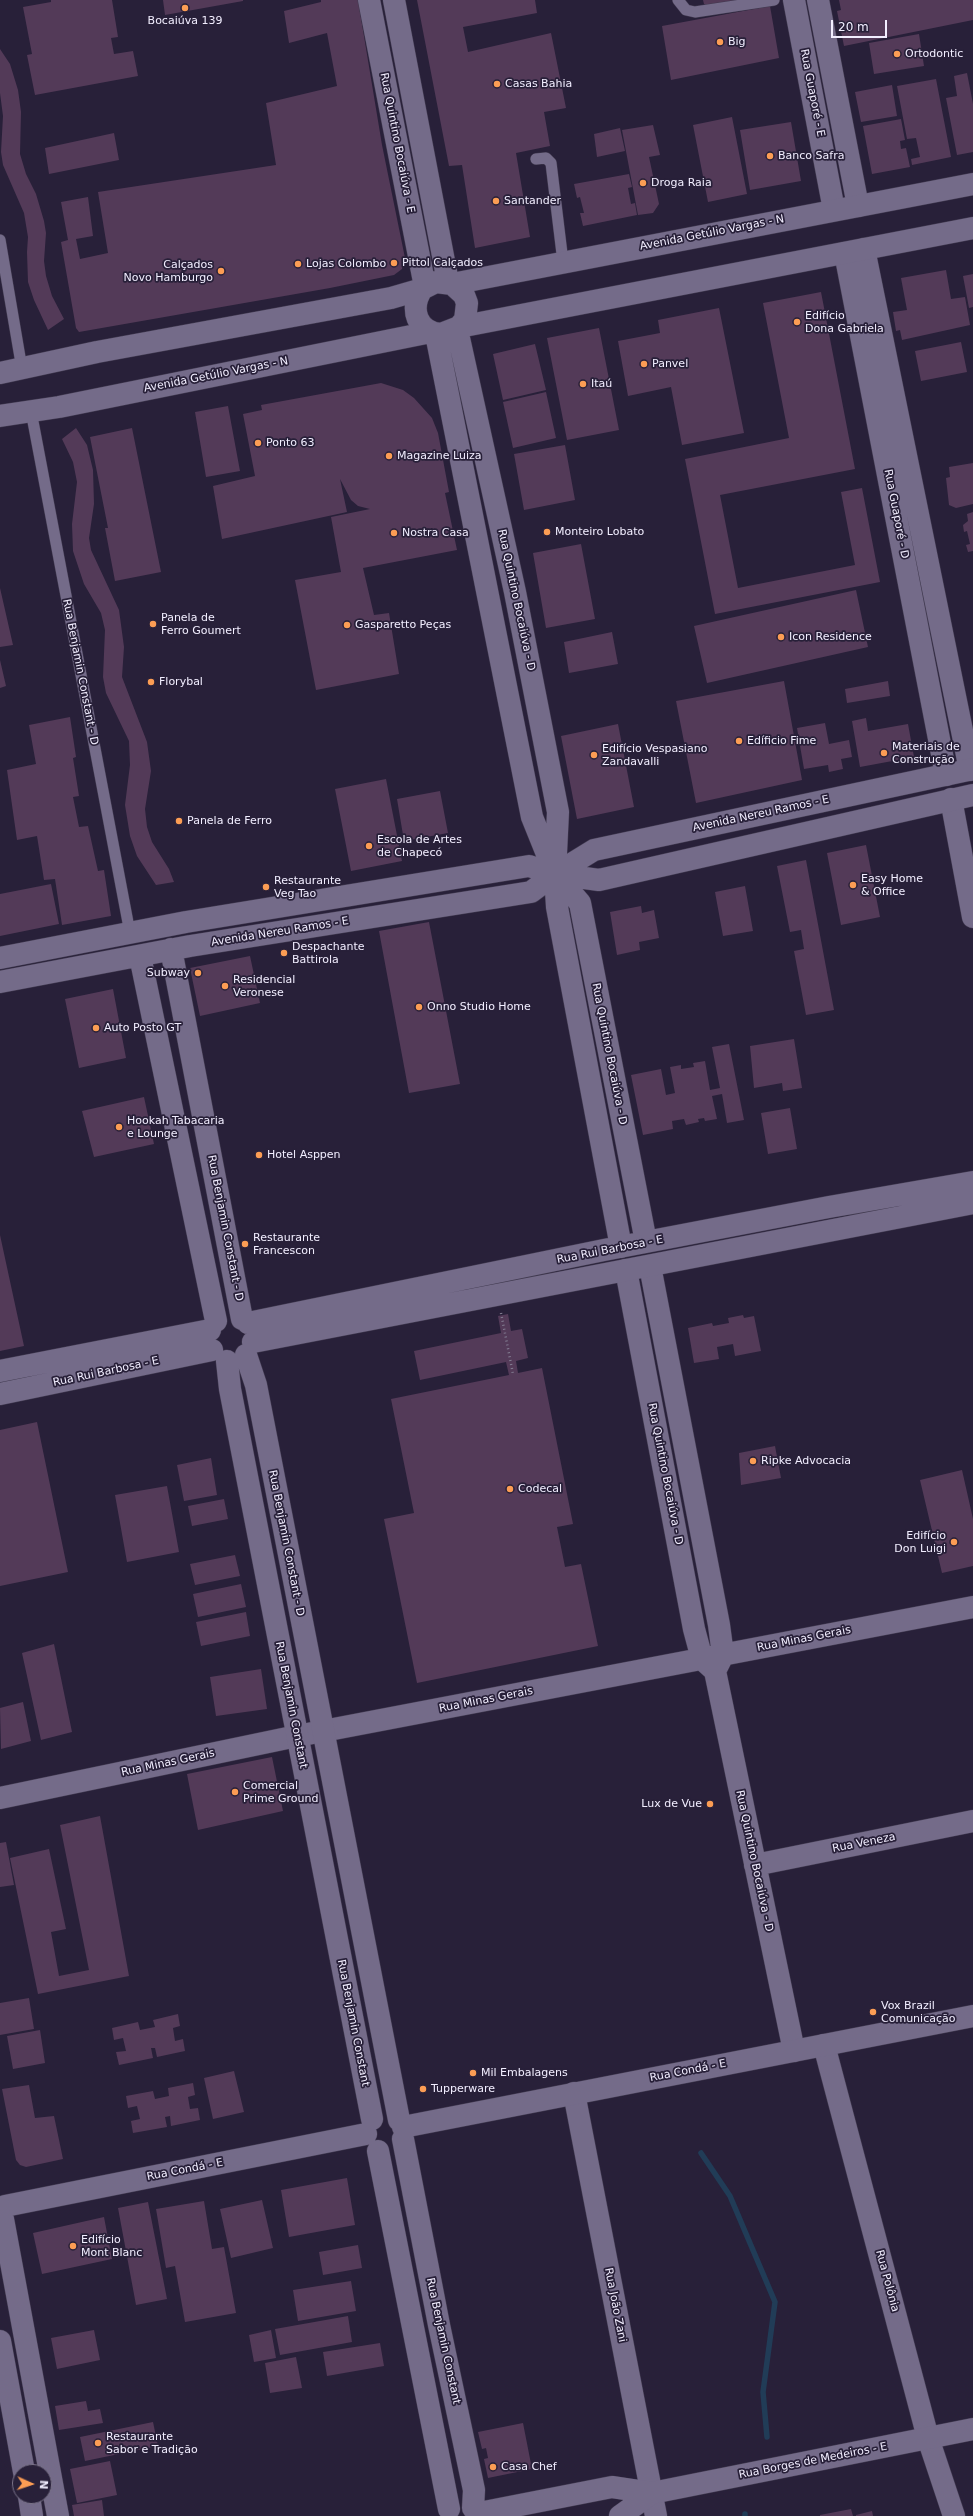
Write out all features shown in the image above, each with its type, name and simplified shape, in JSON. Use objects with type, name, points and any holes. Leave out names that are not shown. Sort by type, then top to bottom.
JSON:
[{"type":"street","name":"Rua Quintino Bocaiúva - E","points":[[369,0],[424,288]]},
{"type":"street","points":[[394,0],[450,283]]},
{"type":"street","name":"Rua Guaporé - E","points":[[794,0],[834,210]]},
{"type":"street","points":[[818,0],[858,206]]},
{"type":"street","name":"Avenida Getúlio Vargas - N","points":[[450,283],[973,184]]},
{"type":"street","points":[[424,288],[415,305],[415,313],[418,322],[433,333],[447,334],[458,328],[973,228]]},
{"type":"street","name":"Rua Guaporé - D","points":[[854,251],[868,320],[972,770]]},
{"type":"street","points":[[0,373],[105,351],[391,298],[424,288],[436,282],[450,283],[464,295],[467,303],[464,320],[458,328]]},
{"type":"street","name":"Rua Guaporé - D","points":[[868,320],[946,775]]},
{"type":"street","name":"Rua Quintino Bocaiúva - D","points":[[458,328],[515,592],[558,812],[555,874],[556,907],[622,1247]]},
{"type":"street","name":"Avenida Getúlio Vargas - N","points":[[0,416],[433,333]]},
{"type":"street","name":"Rua Quintino Bocaiúva - D","points":[[433,333],[532,817],[555,874],[580,903],[646,1242]]},
{"type":"street","points":[[935,716],[958,711]]},
{"type":"street","name":"Avenida Nereu Ramos - E","points":[[0,982],[171,949],[531,892],[555,874],[594,850],[972,770]]},
{"type":"street","points":[[0,958],[130,933],[529,866],[555,874],[599,880],[973,795]]},
{"type":"street","points":[[951,799],[969,875],[973,917]]},
{"type":"street","name":"Rua Benjamin Constant - D","points":[[171,949],[181,1002],[232,1338]]},
{"type":"street","name":"Rua Benjamin Constant - D","points":[[140,956],[151,1008],[232,1338],[256,1384],[323,1731]]},
{"type":"street","points":[[151,1008],[181,1002]]},
{"type":"street","name":"Rua Rui Barbosa - E","points":[[0,1394],[622,1247],[828,1207],[973,1182]]},
{"type":"street","name":"Rua Rui Barbosa - E","points":[[0,1371],[232,1338],[498,1295],[973,1204]]},
{"type":"street","name":"Rua Quintino Bocaiúva - D","points":[[650,1266],[720,1625],[713,1661]]},
{"type":"street","name":"Rua Quintino Bocaiúva - D","points":[[626,1270],[676,1534],[713,1661],[794,2051]]},
{"type":"street","name":"Rua Benjamin Constant","points":[[232,1338],[230,1389],[336,1935],[372,2135]]},
{"type":"street","points":[[676,1534],[701,1530]]},
{"type":"street","points":[[258,1536],[284,1531]]},
{"type":"street","name":"Rua Minas Gerais","points":[[0,1798],[297,1736],[713,1661],[973,1607]]},
{"type":"street","points":[[323,1731],[401,2129],[396,2149],[384,2152],[372,2135]]},
{"type":"street","name":"Rua Veneza","points":[[755,1865],[973,1821]]},
{"type":"street","points":[[336,1935],[362,1930]]},
{"type":"street","name":"Rua Condá - E","points":[[401,2129],[574,2093],[973,2016]]},
{"type":"street","name":"Rua Polônia","points":[[824,2045],[928,2438],[954,2516]]},
{"type":"street","name":"Rua João Zani","points":[[574,2093],[656,2516]]},
{"type":"street","points":[[401,2129],[389,2114],[383,2114],[372,2135],[383,2177],[413,2330],[445,2512]]},
{"type":"street","name":"Rua Benjamin Constant","points":[[401,2129],[439,2325],[478,2512]]},
{"type":"street","name":"Rua Condá - E","points":[[2,2211],[372,2135]]},
{"type":"street","points":[[2,2211],[58,2516]]},
{"type":"street","points":[[413,2330],[439,2325]]},
{"type":"street","points":[[0,2341],[23,2464]]},
{"type":"street","name":"Rua Borges de Medeiros - E","points":[[445,2512],[457,2505],[478,2512],[612,2487],[652,2493],[973,2429]]},
{"type":"street","name":"Rua Borges de Medeiros - E","points":[[620,2516],[652,2493]]},
{"type":"street","points":[[30,2504],[32,2516]]},
{"type":"lane","points":[[678,0],[686,10],[695,12],[774,0]]},
{"type":"lane","points":[[536,159],[546,158],[551,163],[563,262]]},
{"type":"lane","points":[[0,240],[22,369]]},
{"type":"lane","name":"Rua Benjamin Constant - D","points":[[31,411],[130,933]]},
{"type":"path","points":[[498,1295],[513,1374]]},
{"type":"building","points":[[51,0],[112,0],[118,37],[111,38],[114,54],[133,51],[138,76],[35,95],[27,55],[32,54],[23,7],[51,2]]},
{"type":"building","name":"Bocaiúva 139","points":[[163,0],[243,0],[243,1],[165,15]]},
{"type":"building","points":[[321,0],[358,0],[382,145],[405,258],[402,269],[394,275],[330,288],[79,332],[76,328],[61,242],[68,240],[61,202],[88,197],[93,236],[76,239],[80,259],[108,253],[98,192],[276,165],[266,103],[337,86],[327,33],[289,43],[284,11],[321,2]]},
{"type":"building","points":[[417,0],[535,0],[537,13],[463,27],[468,52],[551,33],[566,108],[544,112],[550,146],[516,153],[530,237],[475,248],[462,165],[449,166]]},
{"type":"building","points":[[703,0],[740,0],[708,7],[704,4]]},
{"type":"building","points":[[839,0],[973,0],[973,20],[844,46],[837,11],[841,10]]},
{"type":"building","name":"Big","points":[[770,6],[779,58],[671,80],[662,26]]},
{"type":"building","name":"Ortodontic","points":[[919,34],[924,66],[874,74],[869,43]]},
{"type":"building","points":[[0,49],[10,64],[18,90],[21,112],[20,154],[26,174],[36,194],[44,221],[46,233],[44,261],[46,276],[52,296],[64,319],[48,330],[34,300],[28,282],[28,237],[24,213],[3,165],[1,152],[3,116],[0,93]]},
{"type":"building","points":[[967,73],[973,104],[973,152],[957,155],[946,98],[957,96],[954,76]]},
{"type":"building","points":[[936,79],[951,157],[912,165],[911,159],[920,157],[916,138],[907,139],[897,86]]},
{"type":"building","points":[[892,85],[897,116],[861,122],[855,92]]},
{"type":"building","points":[[732,117],[747,194],[708,202],[693,125]]},
{"type":"building","points":[[901,119],[905,140],[900,141],[901,149],[906,148],[910,167],[872,174],[863,126]]},
{"type":"building","name":"Banco Safra","points":[[791,122],[801,181],[750,190],[740,130]]},
{"type":"building","points":[[653,125],[660,155],[649,157],[659,204],[653,213],[638,215],[622,130]]},
{"type":"building","points":[[620,128],[625,151],[597,157],[594,134]]},
{"type":"building","points":[[114,133],[119,160],[49,174],[45,148]]},
{"type":"building","points":[[629,174],[632,187],[628,188],[631,204],[635,203],[637,215],[583,226],[580,213],[584,213],[580,197],[577,198],[574,184]]},
{"type":"building","points":[[946,270],[951,299],[965,297],[970,325],[902,340],[900,330],[896,331],[893,312],[907,310],[901,278]]},
{"type":"building","points":[[973,274],[973,307],[969,308],[963,276]]},
{"type":"building","points":[[821,292],[855,469],[720,495],[738,588],[855,565],[841,492],[862,488],[880,582],[715,614],[685,459],[789,438],[763,303]]},
{"type":"building","points":[[719,308],[744,433],[682,445],[671,387],[628,396],[618,341],[660,333],[658,320]]},
{"type":"building","name":"Itaú","points":[[599,328],[619,430],[567,440],[547,338]]},
{"type":"building","points":[[961,342],[967,372],[921,381],[915,351]]},
{"type":"building","points":[[535,344],[546,390],[503,400],[493,354]]},
{"type":"building","points":[[381,383],[403,390],[414,398],[432,418],[438,433],[449,492],[445,493],[457,550],[363,568],[374,615],[389,613],[399,674],[316,690],[295,580],[341,572],[331,517],[370,509],[358,506],[351,500],[340,479],[347,512],[222,539],[213,486],[255,476],[243,414],[262,410],[261,405]]},
{"type":"building","points":[[546,392],[556,438],[513,448],[503,402]]},
{"type":"building","points":[[228,406],[240,471],[206,477],[195,412]]},
{"type":"building","points":[[76,428],[87,445],[93,470],[94,504],[89,538],[91,550],[119,610],[124,647],[122,677],[147,742],[151,771],[145,809],[147,827],[152,842],[169,869],[174,882],[156,885],[137,856],[130,836],[125,805],[130,765],[129,741],[106,693],[103,677],[105,630],[101,613],[84,584],[73,551],[72,524],[77,482],[73,462],[62,439]]},
{"type":"building","points":[[132,428],[161,572],[115,581],[105,528],[108,528],[90,437]]},
{"type":"building","points":[[565,445],[575,500],[524,510],[514,454]]},
{"type":"building","points":[[973,463],[973,504],[956,508],[949,505],[946,478],[950,477],[949,467]]},
{"type":"building","points":[[973,512],[973,551],[968,552],[966,545],[970,544],[967,531],[964,532],[963,525],[968,521],[967,514]]},
{"type":"building","points":[[581,544],[595,619],[546,628],[533,553]]},
{"type":"building","points":[[0,588],[13,645],[0,647]]},
{"type":"building","name":"Icon Residence","points":[[856,590],[868,647],[707,683],[694,626]]},
{"type":"building","points":[[612,632],[618,664],[569,673],[564,642]]},
{"type":"building","points":[[0,660],[6,686],[0,688]]},
{"type":"building","name":"Edíficio Fime","points":[[784,681],[802,780],[696,803],[676,701]]},
{"type":"building","points":[[888,681],[890,696],[847,703],[845,689]]},
{"type":"building","points":[[70,717],[76,757],[73,758],[79,796],[73,797],[79,827],[88,826],[98,871],[104,870],[111,916],[62,925],[55,879],[44,880],[37,836],[17,840],[7,770],[36,764],[29,725]]},
{"type":"building","points":[[866,718],[868,731],[908,724],[914,757],[860,767],[852,721]]},
{"type":"building","points":[[825,723],[829,744],[849,740],[852,757],[841,759],[843,769],[829,772],[828,765],[804,769],[797,728]]},
{"type":"building","name":"Edifício Vespasiano Zandavalli","points":[[618,724],[634,807],[577,819],[561,736]]},
{"type":"building","points":[[386,779],[402,861],[351,871],[335,789]]},
{"type":"building","points":[[440,791],[448,833],[404,841],[397,799]]},
{"type":"building","name":"Easy Home & Office","points":[[866,845],[880,917],[841,925],[827,853]]},
{"type":"building","points":[[806,860],[834,1010],[806,1015],[794,951],[804,949],[801,930],[790,932],[777,866]]},
{"type":"building","points":[[51,884],[59,924],[0,936],[0,894]]},
{"type":"building","points":[[745,886],[753,931],[723,936],[715,892]]},
{"type":"building","points":[[641,906],[642,913],[654,910],[659,938],[639,942],[640,950],[617,955],[610,912]]},
{"type":"building","name":"Onno Studio Home","points":[[429,922],[460,1084],[409,1093],[379,931]]},
{"type":"building","name":"Residencial Veronese","points":[[250,956],[260,1003],[200,1016],[190,968]]},
{"type":"building","name":"Auto Posto GT","points":[[113,989],[126,1058],[79,1068],[65,999]]},
{"type":"building","points":[[794,1039],[802,1088],[783,1091],[782,1083],[754,1088],[750,1046]]},
{"type":"building","points":[[729,1044],[744,1120],[727,1123],[722,1094],[712,1096],[717,1119],[705,1121],[704,1118],[698,1119],[699,1122],[686,1125],[684,1119],[672,1121],[673,1129],[643,1135],[631,1075],[661,1069],[666,1095],[675,1093],[670,1067],[681,1065],[681,1069],[694,1067],[693,1063],[705,1061],[710,1090],[720,1088],[712,1047]]},
{"type":"building","name":"Hookah Tabacaria e Lounge","points":[[144,1097],[154,1144],[94,1157],[82,1111]]},
{"type":"building","points":[[790,1108],[797,1149],[768,1154],[761,1113]]},
{"type":"building","points":[[0,1235],[24,1346],[0,1351]]},
{"type":"building","points":[[508,1314],[511,1331],[522,1329],[528,1358],[516,1361],[518,1373],[542,1368],[573,1524],[557,1527],[565,1567],[581,1564],[598,1646],[417,1683],[384,1519],[414,1513],[391,1399],[509,1375],[506,1362],[420,1380],[414,1351],[501,1333],[498,1316]]},
{"type":"building","points":[[743,1315],[744,1318],[754,1316],[761,1351],[735,1356],[733,1344],[717,1347],[719,1359],[694,1363],[688,1328],[712,1323],[713,1326],[729,1323],[728,1318]]},
{"type":"building","points":[[37,1422],[68,1572],[0,1586],[0,1430]]},
{"type":"building","points":[[775,1446],[781,1478],[741,1485],[739,1453]]},
{"type":"building","points":[[211,1458],[217,1495],[184,1501],[177,1465]]},
{"type":"building","name":"Edifício Don Luigi","points":[[962,1470],[973,1519],[973,1566],[942,1573],[920,1480]]},
{"type":"building","points":[[167,1486],[179,1552],[127,1562],[115,1495]]},
{"type":"building","points":[[224,1499],[228,1519],[192,1526],[188,1506]]},
{"type":"building","points":[[235,1555],[240,1576],[195,1585],[190,1564]]},
{"type":"building","points":[[241,1584],[246,1607],[198,1617],[193,1594]]},
{"type":"building","points":[[246,1612],[250,1636],[201,1646],[196,1622]]},
{"type":"building","points":[[54,1644],[72,1732],[41,1740],[22,1653]]},
{"type":"building","points":[[261,1669],[267,1709],[216,1716],[210,1677]]},
{"type":"building","points":[[23,1702],[31,1741],[1,1749],[0,1708]]},
{"type":"building","name":"Comercial Prime Ground","points":[[272,1757],[283,1811],[198,1830],[187,1774]]},
{"type":"building","points":[[100,1816],[129,1976],[38,1994],[10,1858],[49,1849],[66,1929],[51,1932],[59,1976],[89,1970],[60,1825]]},
{"type":"building","points":[[6,1842],[14,1885],[0,1887],[0,1843]]},
{"type":"building","points":[[29,1998],[34,2029],[0,2035],[0,2003]]},
{"type":"building","points":[[178,2014],[180,2026],[173,2028],[175,2041],[183,2039],[185,2051],[157,2057],[155,2048],[151,2048],[153,2058],[119,2065],[116,2052],[126,2051],[123,2038],[114,2040],[112,2028],[138,2022],[140,2030],[155,2027],[153,2020]]},
{"type":"building","points":[[40,2030],[45,2063],[13,2069],[7,2036]]},
{"type":"building","points":[[234,2071],[244,2112],[213,2119],[204,2078]]},
{"type":"building","points":[[193,2083],[195,2095],[188,2097],[190,2109],[198,2108],[200,2120],[171,2126],[170,2116],[165,2117],[167,2127],[133,2133],[131,2121],[140,2119],[137,2106],[128,2108],[126,2096],[153,2091],[155,2099],[169,2096],[168,2088]]},
{"type":"building","points":[[29,2085],[35,2118],[54,2116],[63,2159],[26,2167],[20,2165],[16,2160],[2,2089]]},
{"type":"building","points":[[347,2178],[355,2225],[289,2237],[281,2190]]},
{"type":"building","points":[[262,2200],[273,2248],[231,2258],[220,2209]]},
{"type":"building","points":[[204,2201],[212,2249],[224,2247],[236,2313],[185,2322],[175,2266],[166,2268],[156,2209]]},
{"type":"building","points":[[148,2202],[167,2299],[136,2305],[118,2208]]},
{"type":"building","name":"Edifício Mont Blanc","points":[[104,2217],[112,2259],[42,2274],[33,2233]]},
{"type":"building","points":[[358,2245],[362,2268],[323,2275],[319,2252]]},
{"type":"building","points":[[351,2281],[356,2311],[298,2321],[293,2290]]},
{"type":"building","points":[[348,2316],[352,2342],[280,2355],[275,2329]]},
{"type":"building","points":[[94,2330],[100,2360],[57,2369],[51,2338]]},
{"type":"building","points":[[271,2330],[276,2358],[254,2362],[249,2335]]},
{"type":"building","points":[[380,2343],[384,2366],[327,2376],[323,2352]]},
{"type":"building","points":[[296,2357],[302,2388],[270,2393],[265,2363]]},
{"type":"building","points":[[86,2401],[88,2411],[100,2409],[103,2423],[59,2430],[55,2406]]},
{"type":"building","points":[[153,2422],[158,2446],[85,2461],[80,2437]]},
{"type":"building","points":[[523,2423],[532,2469],[488,2478],[484,2459],[488,2458],[486,2448],[482,2449],[478,2432]]},
{"type":"building","points":[[110,2461],[117,2495],[77,2503],[70,2469]]},
{"type":"building","points":[[102,2500],[104,2516],[74,2516],[72,2505]]},
{"type":"building","points":[[851,2509],[853,2516],[820,2516],[820,2515]]},
{"type":"building","points":[[872,2511],[873,2516],[856,2516],[856,2515]]},
{"type":"waterway","points":[[701,2153],[730,2196],[775,2302],[763,2392],[767,2437]]},
{"type":"place","name":"Bocaiúva 139","points":[[185,8]]},
{"type":"place","name":"Big","points":[[720,42]]},
{"type":"place","name":"Ortodontic","points":[[897,54]]},
{"type":"place","name":"Casas Bahia","points":[[497,84]]},
{"type":"place","name":"Banco Safra","points":[[770,156]]},
{"type":"place","name":"Droga Raia","points":[[643,183]]},
{"type":"place","name":"Santander","points":[[496,201]]},
{"type":"place","name":"Pittol Calçados","points":[[394,263]]},
{"type":"place","name":"Lojas Colombo","points":[[298,264]]},
{"type":"place","name":"Calçados Novo Hamburgo","points":[[221,271]]},
{"type":"place","name":"Edifício Dona Gabriela","points":[[797,322]]},
{"type":"place","name":"Panvel","points":[[644,364]]},
{"type":"place","name":"Itaú","points":[[583,384]]},
{"type":"place","name":"Ponto 63","points":[[258,443]]},
{"type":"place","name":"Magazine Luiza","points":[[389,456]]},
{"type":"place","name":"Monteiro Lobato","points":[[547,532]]},
{"type":"place","name":"Nostra Casa","points":[[394,533]]},
{"type":"place","name":"Panela de Ferro Goumert","points":[[153,624]]},
{"type":"place","name":"Gasparetto Peças","points":[[347,625]]},
{"type":"place","name":"Icon Residence","points":[[781,637]]},
{"type":"place","name":"Florybal","points":[[151,682]]},
{"type":"place","name":"Edíficio Fime","points":[[739,741]]},
{"type":"place","name":"Materiais de Construção","points":[[884,753]]},
{"type":"place","name":"Edifício Vespasiano Zandavalli","points":[[594,755]]},
{"type":"place","name":"Panela de Ferro","points":[[179,821]]},
{"type":"place","name":"Escola de Artes de Chapecó","points":[[369,846]]},
{"type":"place","name":"Easy Home & Office","points":[[853,885]]},
{"type":"place","name":"Restaurante Veg Tao","points":[[266,887]]},
{"type":"place","name":"Despachante Battirola","points":[[284,953]]},
{"type":"place","name":"Subway","points":[[198,973]]},
{"type":"place","name":"Residencial Veronese","points":[[225,986]]},
{"type":"place","name":"Onno Studio Home","points":[[419,1007]]},
{"type":"place","name":"Auto Posto GT","points":[[96,1028]]},
{"type":"place","name":"Hookah Tabacaria e Lounge","points":[[119,1127]]},
{"type":"place","name":"Hotel Asppen","points":[[259,1155]]},
{"type":"place","name":"Restaurante Francescon","points":[[245,1244]]},
{"type":"place","name":"Ripke Advocacia","points":[[753,1461]]},
{"type":"place","name":"Codecal","points":[[510,1489]]},
{"type":"place","name":"Edifício Don Luigi","points":[[954,1542]]},
{"type":"place","name":"Comercial Prime Ground","points":[[235,1792]]},
{"type":"place","name":"Lux de Vue","points":[[710,1804]]},
{"type":"place","name":"Vox Brazil Comunicação","points":[[873,2012]]},
{"type":"place","name":"Mil Embalagens","points":[[473,2073]]},
{"type":"place","name":"Tupperware","points":[[423,2089]]},
{"type":"place","name":"Edifício Mont Blanc","points":[[73,2246]]},
{"type":"place","name":"Restaurante Sabor e Tradição","points":[[98,2443]]},
{"type":"place","name":"Casa Chef","points":[[493,2467]]}]
